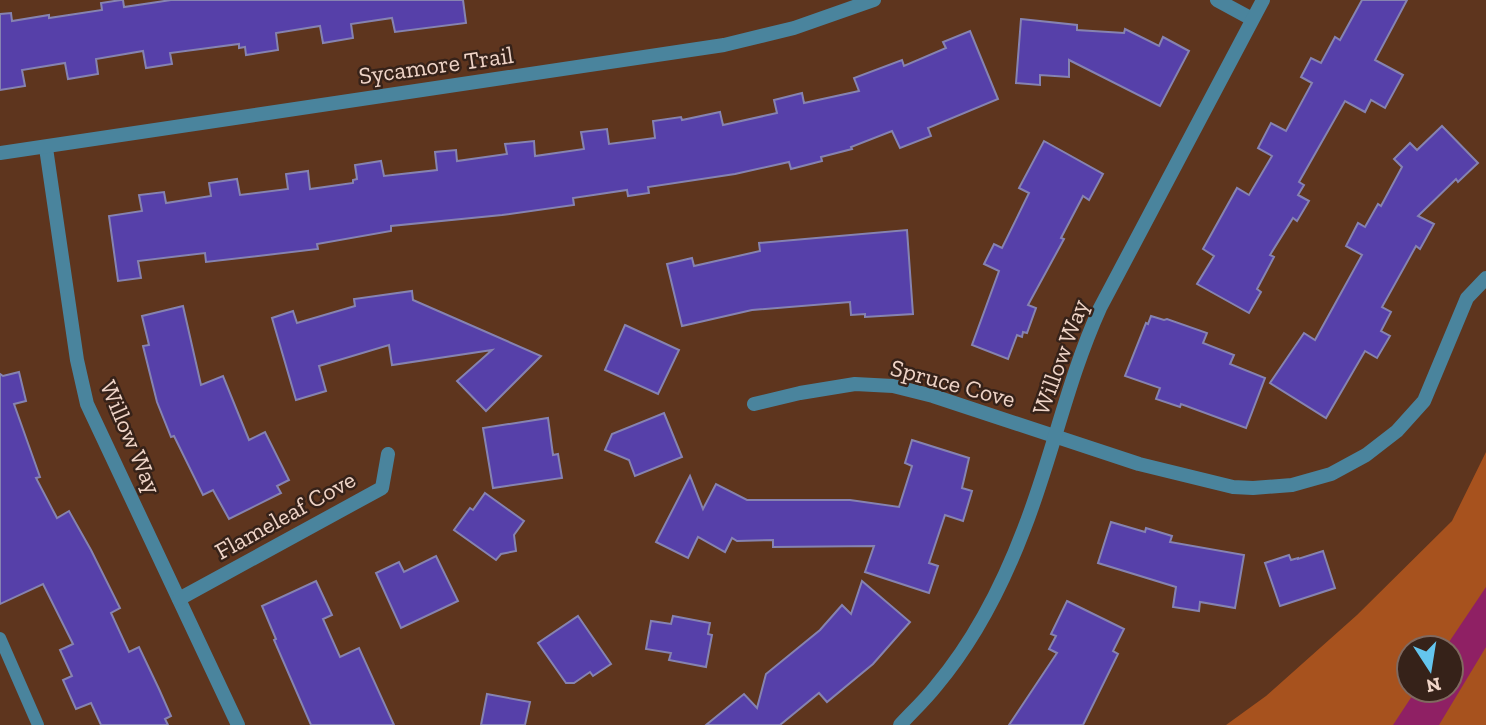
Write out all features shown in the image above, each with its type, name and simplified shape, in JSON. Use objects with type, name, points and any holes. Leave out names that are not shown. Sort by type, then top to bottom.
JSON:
[{"type":"street","name":"Sycamore Trail","points":[[0,153],[724,45],[794,28],[874,0]]},
{"type":"street","points":[[1217,0],[1252,19]]},
{"type":"street","name":"Willow Way","points":[[900,725],[937,686],[986,610],[1024,528],[1081,349],[1100,308],[1263,0]]},
{"type":"street","name":"Willow Way","points":[[46,148],[77,360],[88,404],[238,725]]},
{"type":"street","name":"Spruce Cove","points":[[754,404],[855,384],[893,386],[933,396],[1139,464],[1233,487],[1292,485],[1331,474],[1366,456],[1383,444],[1424,401],[1467,298],[1486,278]]},
{"type":"street","name":"Flameleaf Cove","points":[[179,599],[382,488],[388,454]]},
{"type":"lane","points":[[0,639],[38,725]]},
{"type":"shaded area","points":[[1486,452],[1486,725],[1226,725],[1266,696],[1357,615],[1452,521]]},
{"type":"shaded area","points":[[1486,587],[1486,647],[1465,682],[1465,634],[1454,634]]},
{"type":"shaded area","points":[[1407,704],[1452,704],[1439,725],[1393,725]]},
{"type":"building","points":[[123,0],[124,7],[171,0],[463,0],[466,23],[395,32],[392,18],[351,24],[353,38],[323,43],[320,26],[276,33],[278,50],[246,55],[245,47],[239,48],[239,44],[170,53],[172,64],[146,68],[143,51],[96,59],[98,74],[68,79],[65,63],[22,70],[25,86],[0,90],[0,14],[11,13],[12,21],[49,15],[49,18],[102,10],[101,3]]},
{"type":"building","points":[[1362,0],[1407,0],[1375,60],[1403,75],[1385,108],[1371,100],[1365,112],[1345,101],[1299,182],[1304,185],[1298,195],[1309,201],[1297,221],[1293,218],[1270,255],[1274,257],[1257,289],[1261,292],[1249,313],[1197,284],[1214,256],[1203,249],[1237,188],[1249,195],[1272,156],[1258,148],[1271,123],[1286,131],[1312,83],[1301,77],[1311,58],[1321,63],[1335,37],[1340,40]]},
{"type":"building","points":[[1021,19],[1077,25],[1077,30],[1124,33],[1125,29],[1159,46],[1163,37],[1189,51],[1160,106],[1069,60],[1069,77],[1040,75],[1040,85],[1016,83]]},
{"type":"building","points":[[970,31],[998,99],[928,128],[931,136],[900,148],[892,131],[851,147],[852,149],[821,157],[822,161],[791,169],[789,162],[735,174],[648,187],[649,193],[628,196],[627,190],[573,198],[574,205],[391,226],[391,231],[317,244],[318,249],[206,262],[205,253],[138,261],[141,278],[118,281],[109,216],[142,211],[139,195],[164,192],[166,203],[211,196],[209,183],[237,179],[240,195],[288,189],[286,174],[308,171],[310,189],[353,183],[353,180],[357,179],[355,165],[381,161],[384,176],[437,170],[435,152],[456,150],[457,161],[507,154],[505,144],[534,141],[535,156],[584,149],[581,132],[607,129],[609,144],[655,138],[653,121],[681,117],[682,120],[720,112],[723,125],[777,113],[774,100],[802,93],[804,103],[859,91],[854,78],[902,60],[904,66],[946,48],[943,42]]},
{"type":"building","points":[[1442,126],[1478,163],[1458,182],[1456,179],[1418,216],[1434,224],[1420,249],[1416,246],[1382,307],[1391,312],[1381,331],[1390,336],[1377,358],[1365,351],[1326,418],[1270,383],[1304,333],[1315,340],[1362,255],[1346,246],[1358,223],[1365,227],[1378,204],[1381,206],[1402,167],[1394,159],[1410,143],[1417,150]]},
{"type":"building","points":[[1044,141],[1103,174],[1089,200],[1083,196],[1061,238],[1064,239],[1028,305],[1036,308],[1027,333],[1023,332],[1022,337],[1017,335],[1008,359],[972,345],[999,271],[984,264],[994,244],[1002,248],[1029,193],[1019,188]]},
{"type":"building","points":[[907,230],[913,314],[865,317],[865,314],[851,315],[850,302],[752,310],[682,326],[667,264],[692,258],[694,266],[760,251],[759,243]]},
{"type":"building","points":[[412,291],[413,300],[541,356],[486,411],[457,381],[492,350],[392,365],[389,345],[319,366],[326,391],[296,400],[272,318],[293,311],[297,323],[355,306],[354,299]]},
{"type":"building","points":[[183,306],[201,385],[223,376],[249,440],[265,432],[289,480],[277,486],[281,493],[229,519],[213,490],[203,495],[174,436],[171,437],[157,402],[143,346],[149,345],[142,316]]},
{"type":"building","points":[[1151,316],[1207,333],[1203,343],[1234,355],[1230,364],[1265,378],[1246,428],[1181,404],[1180,407],[1156,399],[1160,388],[1125,376]]},
{"type":"building","points":[[625,325],[679,350],[658,394],[605,370]]},
{"type":"building","points":[[19,372],[26,401],[14,404],[40,477],[36,478],[57,518],[69,511],[91,550],[120,608],[111,613],[129,652],[139,647],[171,716],[165,719],[168,725],[101,725],[91,703],[76,709],[63,680],[72,676],[60,650],[73,644],[43,584],[0,604],[0,374],[3,376]]},
{"type":"building","points":[[664,413],[682,457],[635,476],[629,460],[605,450],[612,434]]},
{"type":"building","points":[[548,418],[553,455],[558,454],[562,478],[493,488],[483,428]]},
{"type":"building","points":[[912,440],[969,458],[962,488],[972,491],[963,521],[945,515],[929,563],[938,566],[929,593],[865,572],[874,546],[773,547],[773,540],[737,541],[732,538],[725,552],[698,537],[688,558],[656,542],[690,476],[703,509],[716,484],[747,500],[850,500],[899,507],[912,466],[905,463]]},
{"type":"building","points":[[485,493],[524,521],[514,535],[516,551],[501,554],[496,560],[454,530]]},
{"type":"building","points":[[1111,522],[1145,532],[1146,528],[1172,536],[1170,542],[1244,555],[1235,608],[1200,602],[1199,611],[1173,607],[1176,587],[1098,563]]},
{"type":"building","points":[[1323,551],[1335,588],[1280,606],[1265,563],[1289,555],[1291,560]]},
{"type":"building","points":[[436,556],[458,601],[401,628],[376,573],[399,562],[404,572]]},
{"type":"building","points":[[316,581],[332,615],[323,619],[340,657],[359,648],[394,725],[311,725],[262,606]]},
{"type":"building","points":[[862,581],[910,622],[873,664],[827,702],[819,693],[780,725],[706,725],[744,694],[757,708],[766,674],[820,630],[842,605],[851,614]]},
{"type":"building","points":[[1067,601],[1124,629],[1113,651],[1118,654],[1083,725],[1009,725],[1057,653],[1049,649],[1056,636],[1051,634]]},
{"type":"building","points":[[578,616],[611,664],[593,676],[590,672],[574,683],[566,683],[538,643]]},
{"type":"building","points":[[673,616],[710,623],[708,634],[712,635],[706,667],[669,660],[671,653],[646,649],[651,621],[671,624]]},
{"type":"building","points":[[487,694],[530,702],[525,725],[481,725]]}]
